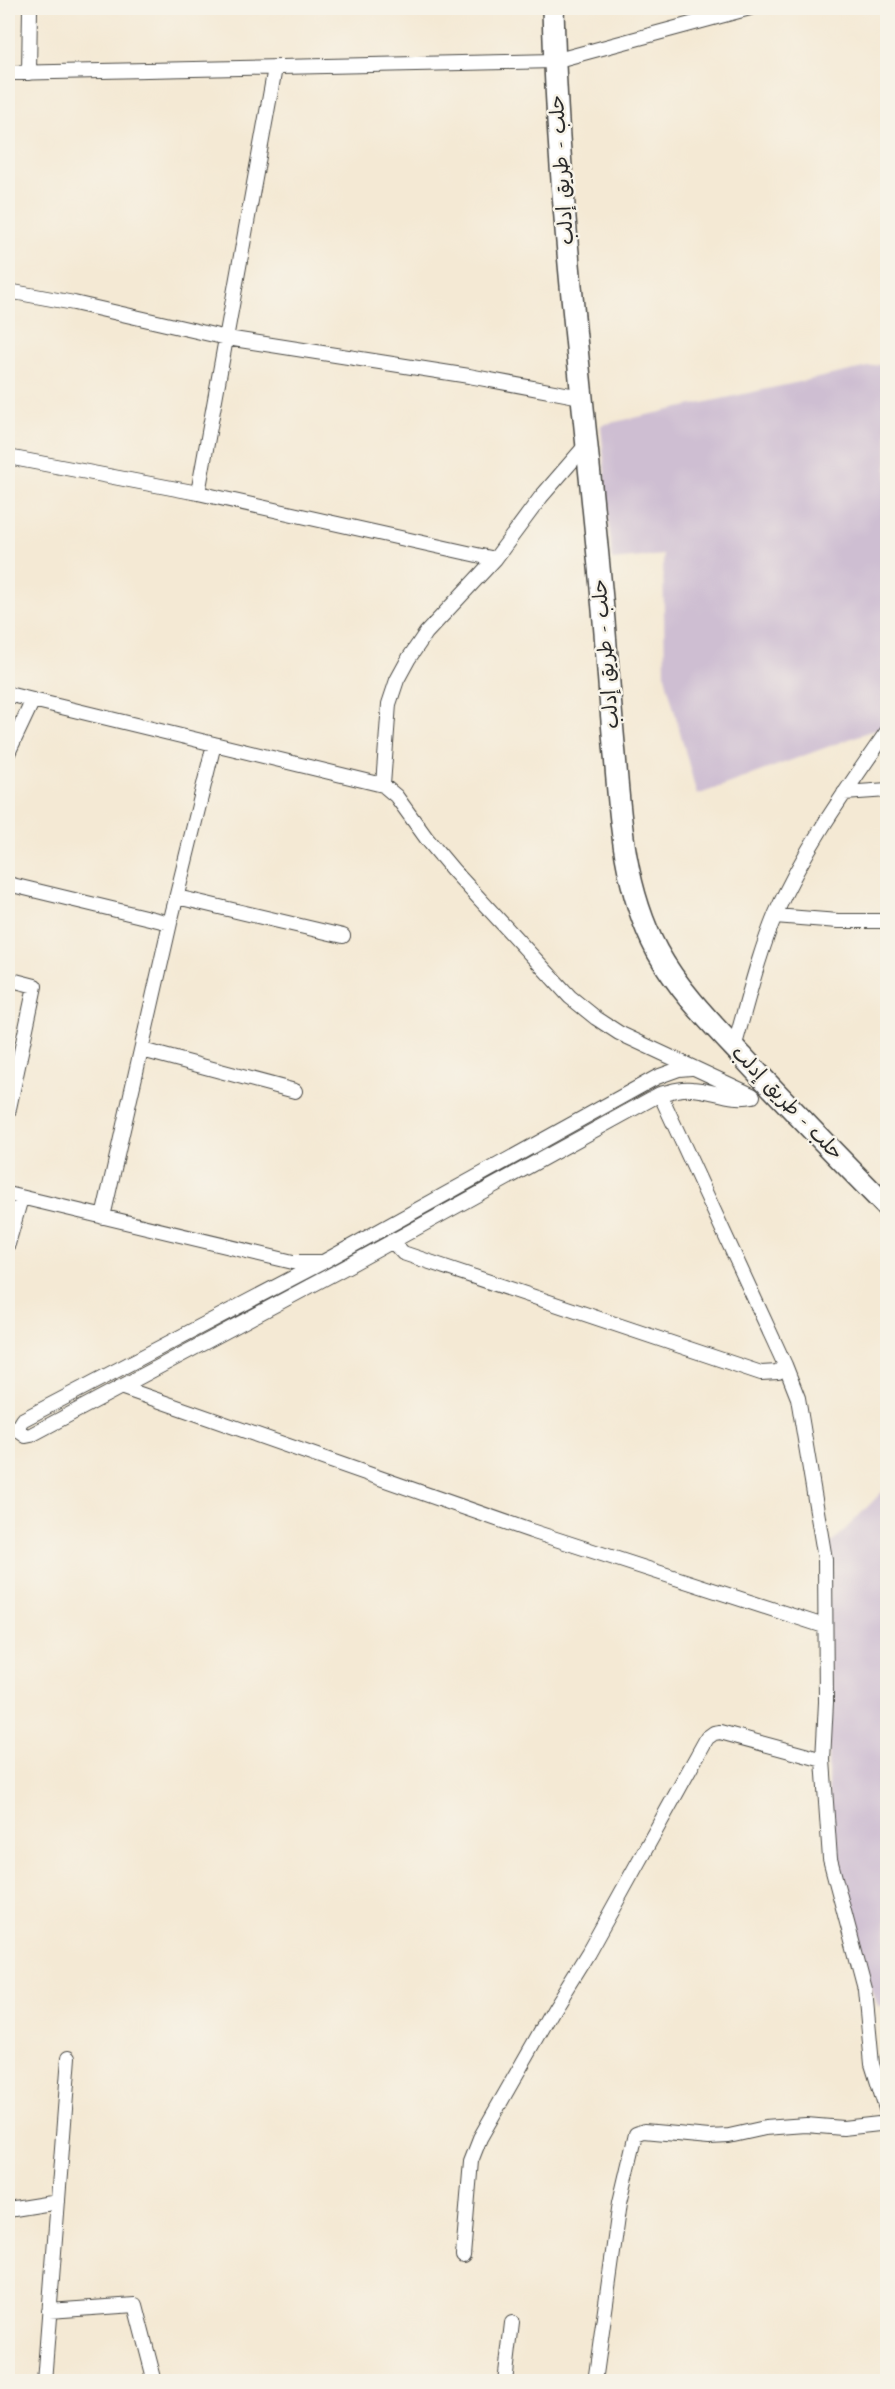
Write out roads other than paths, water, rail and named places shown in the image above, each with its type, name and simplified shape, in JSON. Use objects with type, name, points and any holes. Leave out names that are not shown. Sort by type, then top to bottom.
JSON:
[{"type":"highway","name":"حلب - طريق إدلب","points":[[553,8],[554,61],[581,397],[602,598],[621,830],[630,876],[642,917],[657,950],[676,982],[734,1048],[761,1091],[884,1198]]},
{"type":"street","points":[[29,73],[30,8]]},
{"type":"street","points":[[8,73],[554,61],[750,8]]},
{"type":"street","points":[[198,493],[275,68]]},
{"type":"street","points":[[8,291],[74,303],[227,338],[469,376],[581,397]]},
{"type":"street","points":[[383,785],[389,704],[397,680],[426,633],[495,559],[540,496],[586,445]]},
{"type":"street","points":[[8,457],[198,493],[495,559]]},
{"type":"street","points":[[8,694],[383,785],[396,796],[453,870],[570,997],[619,1034],[691,1068],[761,1091]]},
{"type":"street","points":[[8,753],[33,700]]},
{"type":"street","points":[[734,1048],[775,916],[828,816],[888,730]]},
{"type":"street","points":[[103,1217],[214,744]]},
{"type":"street","points":[[844,793],[888,790]]},
{"type":"street","points":[[8,884],[171,923]]},
{"type":"street","points":[[177,897],[343,936]]},
{"type":"street","points":[[775,916],[838,921],[888,921]]},
{"type":"street","points":[[8,979],[35,986],[10,1085],[8,1113]]},
{"type":"street","points":[[142,1050],[295,1091]]},
{"type":"street","points":[[691,1068],[679,1069],[657,1077],[323,1263],[22,1420],[19,1431],[26,1436],[31,1435],[344,1268],[660,1094],[680,1089],[694,1089],[741,1098],[761,1091]]},
{"type":"street","points":[[660,1094],[785,1365],[798,1398],[823,1544],[826,1702],[823,1761],[830,1859],[865,1990],[872,2064],[888,2115]]},
{"type":"street","points":[[8,1244],[14,1196],[293,1262],[323,1263],[344,1268]]},
{"type":"street","points":[[392,1241],[403,1253],[761,1373],[778,1372],[785,1365]]},
{"type":"street","points":[[120,1387],[531,1531],[824,1626]]},
{"type":"street","points":[[463,2256],[471,2162],[480,2138],[588,1953],[707,1738],[720,1732],[823,1761]]},
{"type":"street","points":[[44,2382],[69,2057]]},
{"type":"street","points":[[595,2382],[620,2202],[636,2134],[644,2131],[709,2137],[729,2136],[775,2127],[807,2125],[843,2128],[888,2123]]},
{"type":"street","points":[[8,2210],[58,2202]]},
{"type":"street","points":[[49,2311],[135,2305],[155,2382]]},
{"type":"street","points":[[505,2382],[512,2323]]}]
